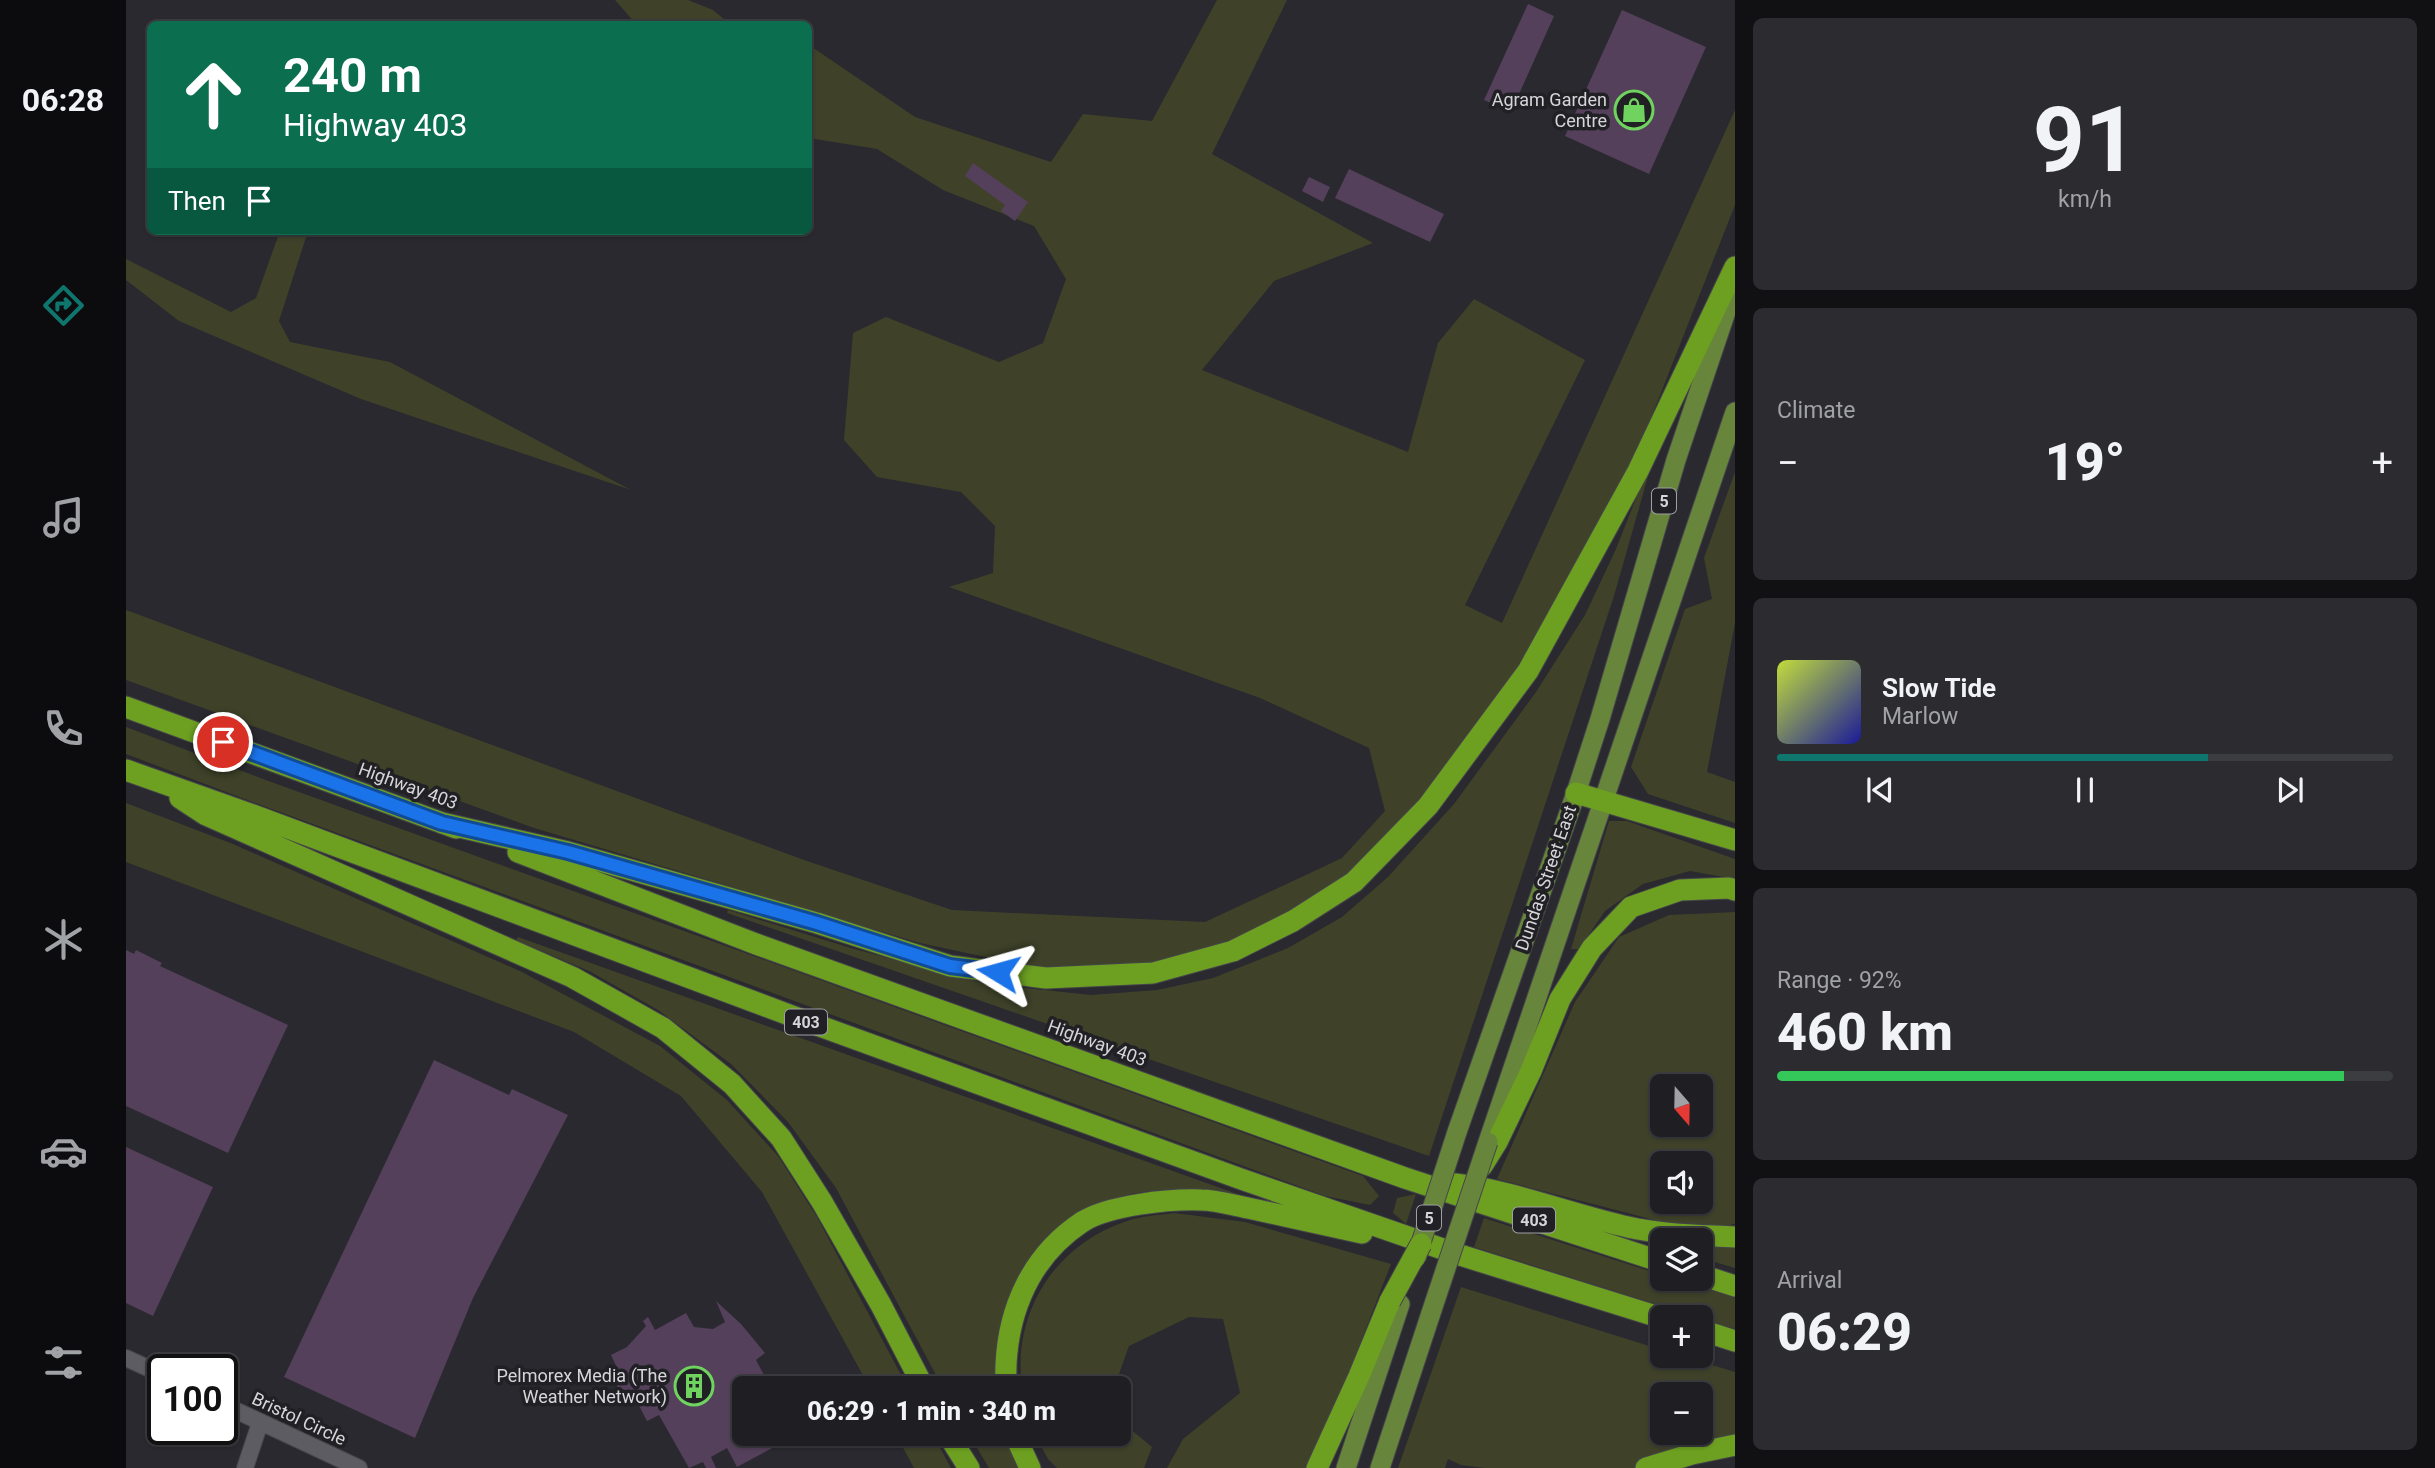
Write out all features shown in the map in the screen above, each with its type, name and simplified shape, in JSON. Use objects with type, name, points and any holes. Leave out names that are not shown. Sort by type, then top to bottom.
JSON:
[{"type":"highway","points":[[442,823],[581,856],[817,923],[950,966],[1046,978],[1099,976],[1153,973],[1233,951],[1293,921],[1354,881],[1428,807],[1528,671],[1638,471],[1735,267]]},
{"type":"highway","name":"Highway 403","points":[[126,707],[442,823],[756,943],[1405,1178],[1650,1258]]},
{"type":"highway","name":"403","points":[[126,770],[1241,1179],[1460,1255],[1650,1314]]},
{"type":"highway","points":[[155,781],[206,815],[572,978],[663,1028],[732,1084],[781,1138],[822,1202],[918,1376]]},
{"type":"highway","points":[[1576,793],[1735,840]]},
{"type":"highway","points":[[1477,1174],[1531,1071],[1560,999],[1592,948],[1631,907],[1680,890],[1735,890]]},
{"type":"highway","points":[[1405,1178],[1482,1188],[1629,1227],[1662,1233],[1735,1237]]},
{"type":"highway","points":[[1005,1376],[1010,1328],[1031,1273],[1047,1250],[1084,1221],[1113,1210],[1156,1201],[1203,1199],[1460,1255]]},
{"type":"highway","points":[[1317,1468],[1421,1244]]},
{"type":"highway","points":[[1713,1279],[1735,1286]]},
{"type":"highway","points":[[1713,1335],[1735,1341]]},
{"type":"highway","points":[[1646,1468],[1735,1445]]},
{"type":"highway","points":[[955,1446],[969,1468]]},
{"type":"highway","points":[[1020,1446],[1030,1468]]},
{"type":"main road","name":"Dundas Street East","points":[[1421,1244],[1457,1132],[1576,793],[1676,460],[1735,285]]},
{"type":"main road","name":"Dundas Street East","points":[[1492,1142],[1735,412]]},
{"type":"main road","name":"5","points":[[1380,1468],[1477,1174]]},
{"type":"main road","points":[[1346,1468],[1395,1302]]},
{"type":"street","points":[[126,1358],[147,1368]]},
{"type":"street","name":"Bristol Circle","points":[[238,1412],[359,1468]]},
{"type":"street","points":[[245,1468],[260,1423]]},
{"type":"green space","points":[[615,0],[688,0],[713,10],[726,21],[633,21]]},
{"type":"green space","points":[[1217,0],[1287,0],[1212,154],[1373,243],[1274,281],[1202,370],[1408,452],[1438,343],[1474,299],[1585,360],[1465,605],[1502,623],[1735,110],[1735,205],[1612,517],[1568,601],[1397,837],[1280,929],[1136,972],[1041,969],[920,943],[534,828],[126,680],[126,610],[804,860],[952,910],[1205,922],[1342,858],[1385,811],[1369,748],[1260,698],[949,587],[993,573],[995,526],[961,492],[877,477],[844,440],[853,333],[886,317],[999,362],[1043,343],[1066,279],[1034,226],[943,190],[877,149],[812,138],[812,47],[915,117],[1051,162],[1083,114],[1152,121]]},
{"type":"green space","points":[[279,235],[307,235],[279,321],[290,342],[390,362],[631,490],[361,399],[179,321],[126,280],[126,259],[231,312],[256,298]]},
{"type":"green space","points":[[1735,472],[1735,623],[1707,772],[1735,782],[1735,823],[1648,794],[1631,767],[1685,609],[1712,599],[1704,558]]},
{"type":"green space","points":[[1646,473],[1649,473],[1614,596],[1429,1156],[727,913],[728,910],[854,949],[987,984],[1091,995],[1157,990],[1213,978],[1288,948],[1342,917],[1388,877],[1454,804],[1536,692],[1585,615],[1616,549]]},
{"type":"green space","points":[[126,727],[263,779],[1363,1176],[1379,1196],[1370,1205],[1325,1196],[242,798],[126,754]]},
{"type":"green space","points":[[126,803],[233,844],[522,972],[660,1046],[727,1100],[778,1156],[817,1217],[902,1376],[863,1376],[762,1192],[681,1096],[574,1032],[126,862]]},
{"type":"green space","points":[[1609,821],[1627,821],[1735,859],[1735,879],[1690,871],[1643,884],[1605,911],[1579,949],[1571,949]]},
{"type":"green space","points":[[1735,912],[1735,1224],[1718,1227],[1658,1221],[1497,1179],[1575,1002],[1619,937],[1669,915]]},
{"type":"green space","points":[[518,937],[1257,1201],[1190,1192],[1156,1191],[1118,1198],[1074,1220],[1052,1237],[1034,1257],[1019,1280],[1008,1304],[1001,1331],[997,1376],[937,1376],[836,1188],[788,1122],[731,1064],[658,1010],[589,971],[516,940]]},
{"type":"green space","points":[[1416,1194],[1406,1224],[1393,1213],[1397,1198]]},
{"type":"green space","points":[[1174,1213],[1245,1222],[1391,1264],[1321,1444],[1308,1468],[1167,1468],[1183,1439],[1240,1393],[1223,1319],[1189,1317],[1129,1346],[1118,1376],[1022,1376],[1024,1334],[1032,1309],[1043,1285],[1059,1265],[1078,1247],[1101,1232],[1132,1219]]},
{"type":"green space","points":[[1484,1218],[1650,1271],[1650,1291],[1713,1291],[1735,1298],[1735,1329],[1713,1322],[1713,1305],[1659,1305],[1474,1247]]},
{"type":"green space","points":[[1735,1246],[1735,1268],[1713,1262],[1713,1247]]},
{"type":"green space","points":[[1461,1287],[1650,1346],[1650,1368],[1713,1368],[1713,1365],[1735,1372],[1735,1440],[1636,1468],[1485,1468],[1461,1465],[1448,1459],[1445,1468],[1398,1468]]},
{"type":"green space","points":[[1131,1430],[1152,1447],[1144,1468],[1057,1468],[1041,1446],[1131,1446]]},
{"type":"green space","points":[[902,1446],[939,1446],[951,1468],[914,1468]]},
{"type":"green space","points":[[976,1446],[1010,1446],[1021,1468],[989,1468]]},
{"type":"building","points":[[1528,4],[1554,16],[1511,112],[1484,100]]},
{"type":"building","points":[[1622,10],[1706,47],[1649,174],[1565,136]]},
{"type":"building","points":[[973,163],[1028,202],[1015,221],[1001,211],[1005,205],[965,176]]},
{"type":"building","points":[[1349,169],[1444,214],[1430,242],[1335,198]]},
{"type":"building","points":[[1309,177],[1330,187],[1323,202],[1302,191]]},
{"type":"building","points":[[126,950],[134,954],[136,950],[162,963],[160,966],[288,1025],[228,1153],[126,1106]]},
{"type":"building","points":[[434,1060],[509,1095],[512,1089],[568,1115],[473,1298],[415,1438],[284,1377]]},
{"type":"building","points":[[126,1147],[213,1187],[153,1316],[126,1303]]},
{"type":"building","name":"Pelmorex Media (The Weather Network)","points":[[716,1301],[741,1324],[765,1353],[756,1360],[765,1376],[732,1376],[732,1446],[776,1446],[737,1467],[727,1448],[711,1457],[716,1468],[706,1468],[703,1462],[689,1468],[659,1415],[647,1421],[636,1400],[631,1401],[630,1393],[617,1392],[618,1370],[611,1355],[627,1347],[646,1326],[643,1321],[648,1317],[655,1330],[686,1313],[694,1327],[713,1329],[725,1322]]},
{"type":"place","name":"Agram Garden Centre","points":[[1634,110]]},
{"type":"place","name":"Pelmorex Media (The Weather Network)","points":[[694,1386]]},
{"type":"route","points":[[223,742],[442,823],[568,852],[817,923],[950,966],[998,972]]}]
